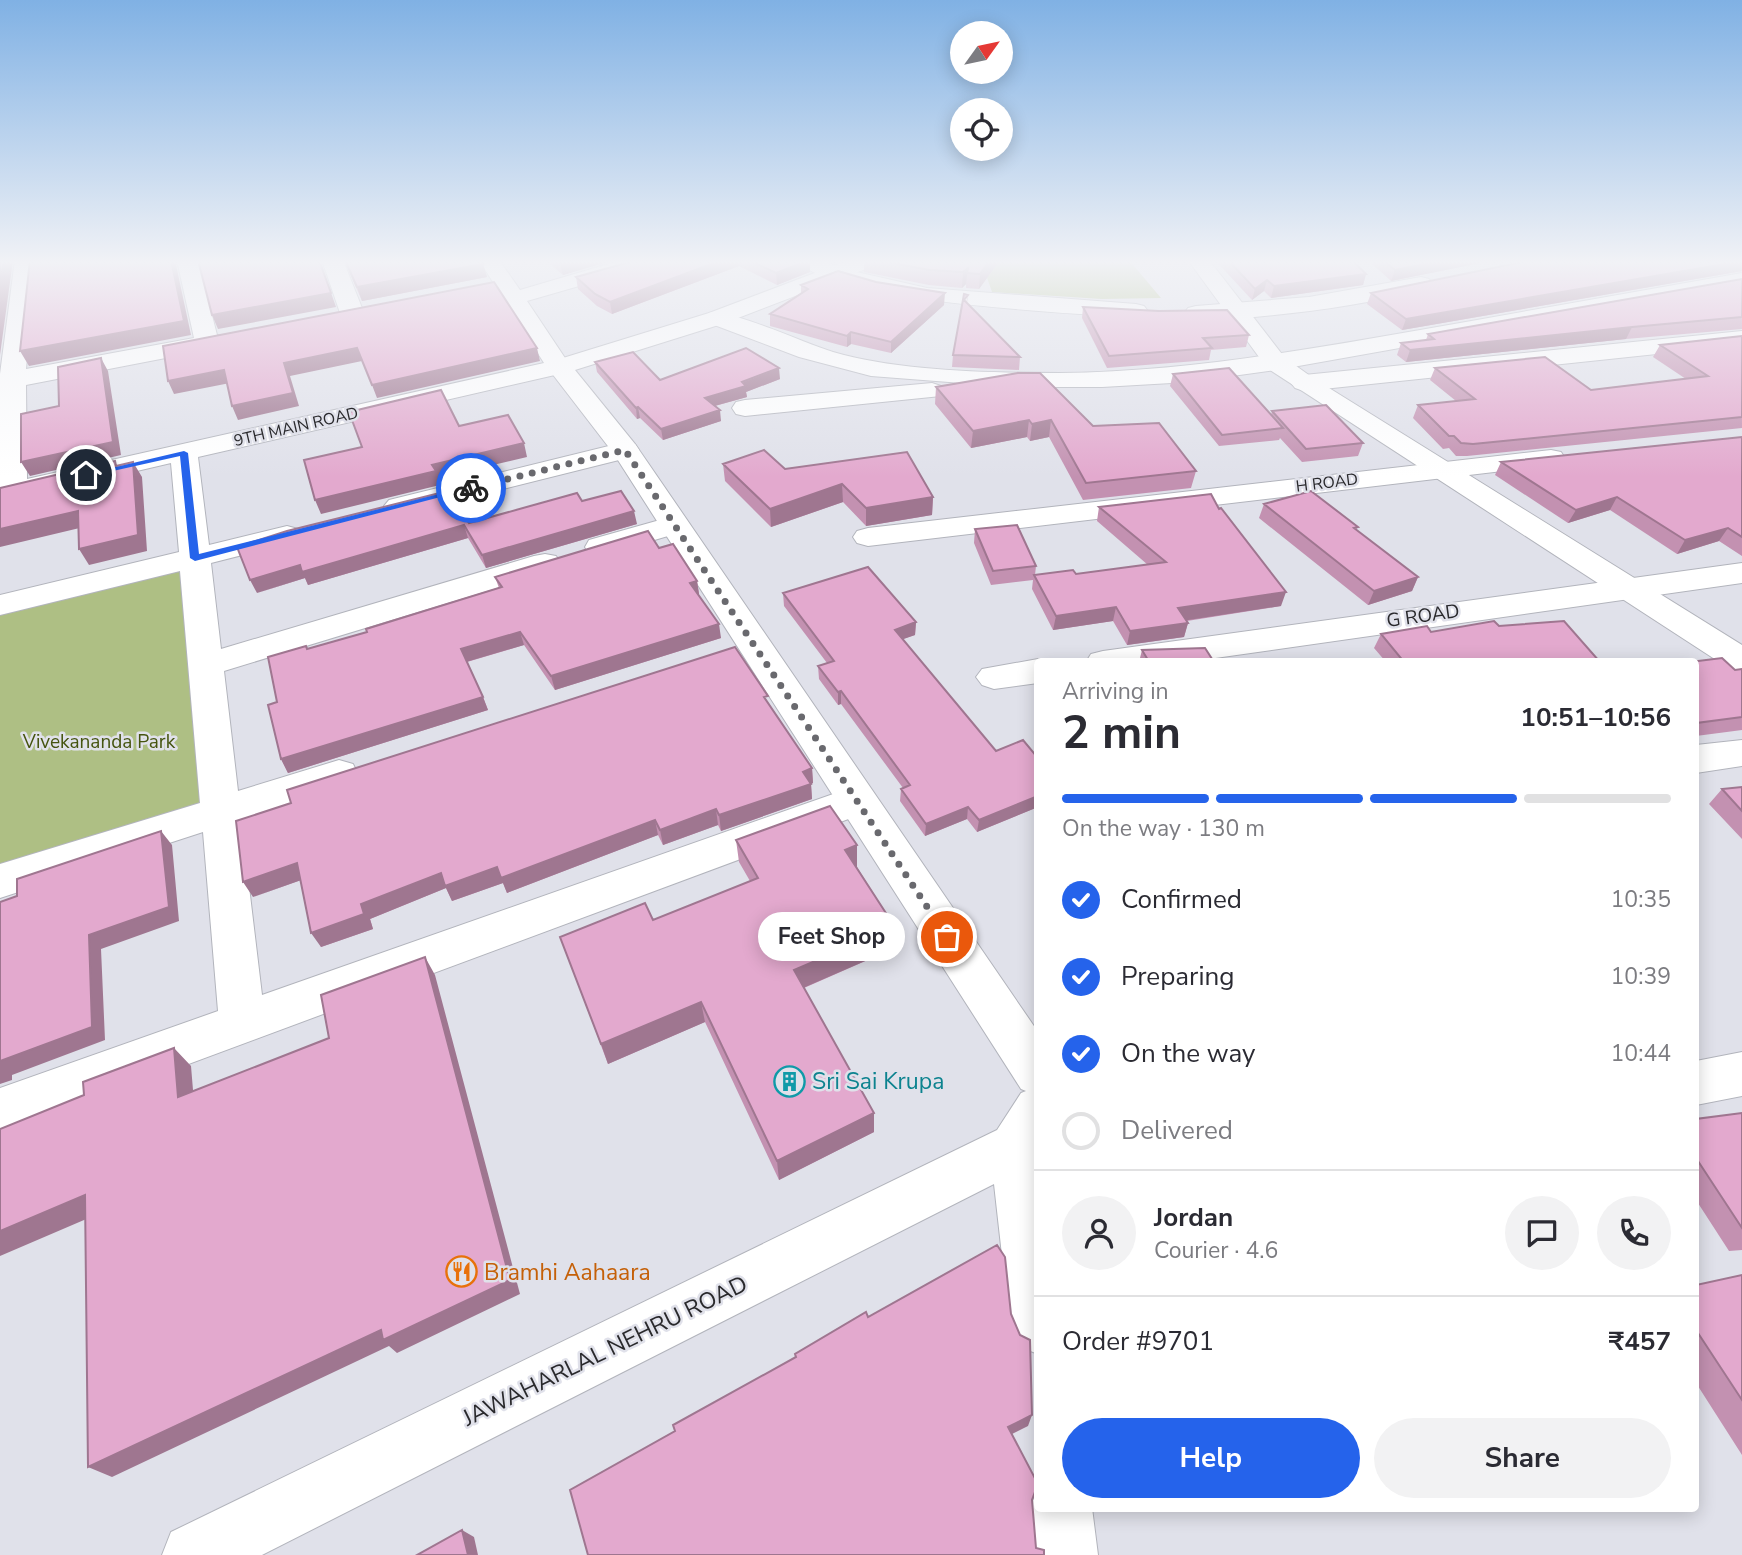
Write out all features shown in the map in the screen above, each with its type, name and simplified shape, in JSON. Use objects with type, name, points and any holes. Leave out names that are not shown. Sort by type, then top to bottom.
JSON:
[{"type":"street","points":[[6,492],[7,381],[14,333]]},
{"type":"street","points":[[204,333],[207,343]]},
{"type":"street","points":[[537,333],[559,367],[625,450],[674,525],[738,647],[856,801],[1034,1067]]},
{"type":"street","name":"9TH MAIN ROAD","points":[[6,492],[559,367],[670,333]]},
{"type":"street","points":[[754,333],[863,367],[993,381],[1199,374],[1446,333]]},
{"type":"street","points":[[1253,333],[1276,363],[1304,383],[1742,661]]},
{"type":"street","points":[[7,381],[233,338]]},
{"type":"street","points":[[1304,383],[1742,338]]},
{"type":"street","points":[[745,408],[961,389],[993,381]]},
{"type":"street","points":[[369,514],[625,450]]},
{"type":"street","points":[[184,453],[242,1021]]},
{"type":"street","name":"H ROAD","points":[[868,537],[1577,456]]},
{"type":"street","points":[[205,665],[674,525]]},
{"type":"street","points":[[0,605],[316,527]]},
{"type":"street","name":"G ROAD","points":[[1131,658],[1742,572]]},
{"type":"street","points":[[994,677],[1034,672]]},
{"type":"street","points":[[1699,759],[1742,753]]},
{"type":"street","points":[[0,881],[366,765]]},
{"type":"street","points":[[0,1111],[242,1021],[856,801]]},
{"type":"street","points":[[1699,1082],[1742,1074]]},
{"type":"street","points":[[1030,1131],[1034,1228]]},
{"type":"street","name":"JAWAHARLAL NEHRU ROAD","points":[[194,1555],[1030,1131]]},
{"type":"street","points":[[1061,1512],[1066,1555]]},
{"type":"green space","name":"Vivekananda Park","points":[[182,561],[206,816],[0,881],[0,605]]},
{"type":"building","points":[[22,333],[121,333],[20,351]]},
{"type":"building","points":[[232,333],[527,333],[537,348],[372,385],[357,348],[284,363],[293,393],[232,406],[224,370],[168,381],[163,346]]},
{"type":"building","points":[[853,333],[901,333],[891,342]]},
{"type":"building","points":[[957,333],[996,333],[1020,357],[953,355]]},
{"type":"building","points":[[1097,333],[1247,333],[1249,335],[1203,338],[1212,348],[1109,356]]},
{"type":"building","points":[[1578,333],[1410,350],[1401,343],[1434,339],[1428,334]]},
{"type":"building","points":[[1742,336],[1742,417],[1473,444],[1461,443],[1454,436],[1449,436],[1418,405],[1475,399],[1435,368],[1545,357],[1591,390],[1708,376],[1660,345]]},
{"type":"building","points":[[746,348],[779,368],[742,382],[746,386],[705,398],[720,410],[661,429],[636,408],[595,362],[633,352],[660,380]]},
{"type":"building","points":[[101,358],[113,442],[21,462],[21,414],[59,406],[58,367]]},
{"type":"building","points":[[1229,368],[1283,428],[1222,435],[1173,374]]},
{"type":"building","points":[[1018,373],[1040,373],[1093,426],[1159,423],[1196,471],[1086,483],[1051,420],[1032,424],[1029,420],[973,431],[936,387]]},
{"type":"building","points":[[441,390],[459,426],[508,415],[524,443],[432,465],[436,471],[315,500],[304,460],[362,447],[349,412]]},
{"type":"building","points":[[1326,405],[1363,443],[1306,449],[1272,411]]},
{"type":"building","points":[[1742,437],[1742,537],[1728,528],[1685,540],[1617,497],[1576,510],[1501,462]]},
{"type":"building","points":[[764,450],[785,469],[907,452],[933,497],[866,508],[842,484],[770,509],[723,464]]},
{"type":"building","points":[[115,461],[116,466],[133,462],[138,535],[79,549],[78,511],[0,529],[0,488]]},
{"type":"building","points":[[448,491],[469,523],[577,493],[582,501],[621,491],[634,511],[482,555],[464,525],[302,572],[300,565],[250,580],[237,547],[287,531]]},
{"type":"building","points":[[1311,491],[1418,577],[1374,591],[1264,504]]},
{"type":"building","points":[[1211,494],[1219,509],[1221,508],[1286,592],[1178,608],[1188,623],[1130,631],[1116,607],[1056,616],[1034,575],[1073,570],[1076,574],[1166,562],[1099,507]]},
{"type":"building","points":[[1017,525],[1036,566],[993,571],[975,529]]},
{"type":"building","points":[[648,531],[659,548],[673,544],[697,581],[690,583],[719,624],[551,676],[520,632],[461,649],[483,697],[281,759],[268,705],[277,702],[268,657],[367,632],[366,629],[502,587],[495,577]]},
{"type":"building","points":[[868,567],[916,622],[895,630],[996,751],[1023,740],[1034,753],[1034,798],[979,820],[968,807],[926,824],[901,789],[910,785],[841,691],[838,692],[818,666],[834,661],[783,593]]},
{"type":"building","points":[[1494,621],[1499,626],[1564,621],[1596,658],[1401,658],[1381,634],[1427,626],[1431,632]]},
{"type":"building","points":[[735,647],[768,696],[764,697],[812,768],[803,772],[811,784],[719,815],[716,809],[660,830],[655,820],[501,878],[497,867],[445,886],[441,873],[361,904],[364,914],[311,933],[297,863],[243,882],[236,821],[291,803],[287,790]]},
{"type":"building","points":[[1205,648],[1211,658],[1147,658],[1142,650]]},
{"type":"building","points":[[1722,658],[1735,670],[1742,669],[1742,717],[1699,723],[1699,661]]},
{"type":"building","points":[[1742,787],[1742,811],[1722,789]]},
{"type":"building","points":[[830,806],[857,845],[845,850],[895,927],[794,970],[874,1113],[777,1161],[701,1002],[601,1044],[560,937],[645,903],[653,920],[758,878],[736,840]]},
{"type":"building","points":[[161,831],[169,907],[89,935],[92,1027],[0,1061],[0,902],[17,896],[17,879]]},
{"type":"building","points":[[425,957],[510,1280],[383,1340],[381,1330],[88,1467],[85,1195],[0,1231],[0,1129],[84,1095],[83,1082],[174,1048],[178,1097],[329,1038],[321,995]]},
{"type":"building","points":[[1742,1113],[1742,1228],[1699,1163],[1699,1119]]},
{"type":"building","points":[[997,1245],[1005,1257],[1011,1314],[1020,1335],[1030,1340],[1032,1415],[1008,1427],[1034,1476],[1032,1500],[1036,1548],[1044,1550],[1044,1555],[588,1555],[570,1490],[675,1431],[673,1425],[796,1357],[795,1354],[866,1312],[868,1317]]},
{"type":"building","points":[[1742,1275],[1742,1400],[1699,1335],[1699,1284]]},
{"type":"building","points":[[462,1530],[468,1555],[417,1555]]},
{"type":"way so far","points":[[471,488],[625,450],[947,937]]},
{"type":"place","name":"Feet Shop","points":[[947,937]]},
{"type":"place","name":"Sri Sai Krupa","points":[[789,1081]]},
{"type":"place","name":"Bramhi Aahaara","points":[[461,1272]]},
{"type":"route","points":[[86,475],[184,453],[195,558],[471,488]]}]
